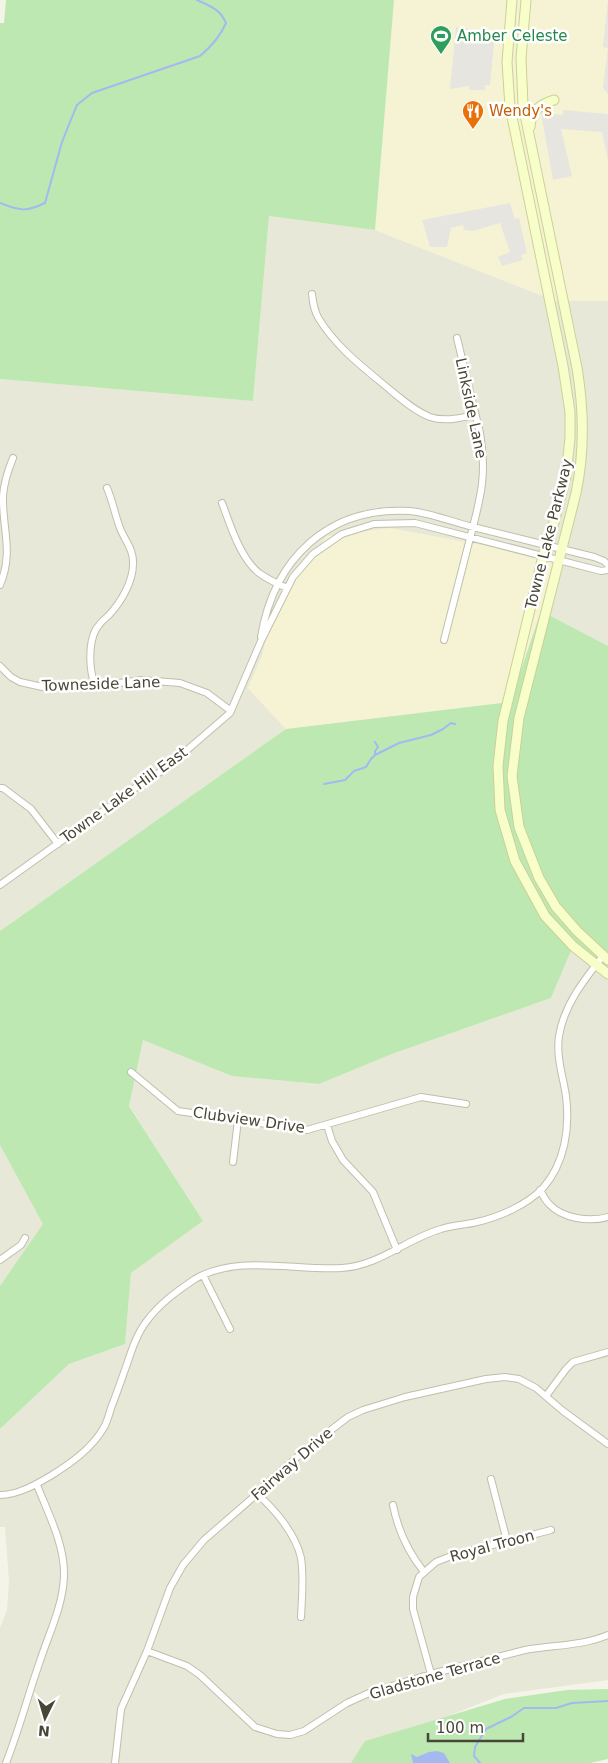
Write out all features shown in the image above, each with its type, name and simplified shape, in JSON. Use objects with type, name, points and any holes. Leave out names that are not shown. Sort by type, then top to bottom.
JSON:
[{"type":"main road","name":"Towne Lake Parkway","points":[[512,0],[507,62],[510,107],[564,366],[570,412],[570,438],[566,476],[551,534],[543,556],[503,721],[498,766],[500,810],[515,861],[545,916],[574,946],[608,974]]},
{"type":"main road","name":"Towne Lake Parkway","points":[[526,0],[521,58],[523,105],[578,368],[583,415],[583,442],[580,475],[519,718],[512,776],[519,827],[539,878],[556,907],[577,931],[606,958]]},
{"type":"main road","points":[[530,138],[530,123],[535,110],[543,103],[554,100]]},
{"type":"street","points":[[312,294],[313,308],[319,320],[336,341],[352,358],[398,396],[431,417],[449,419],[475,415]]},
{"type":"street","name":"Linkside Lane","points":[[444,640],[474,527],[482,490],[483,472],[483,448],[456,338]]},
{"type":"street","points":[[0,585],[7,553],[3,506],[4,487],[13,458]]},
{"type":"street","points":[[95,685],[91,676],[92,641],[95,632],[125,591],[134,564],[130,546],[121,529],[107,488]]},
{"type":"street","points":[[222,503],[239,545],[248,561],[258,573],[287,588]]},
{"type":"street","name":"Towne Lake Hill East","points":[[261,640],[265,616],[277,584],[288,564],[305,546],[324,531],[350,519],[372,513],[412,511],[594,557],[608,565]]},
{"type":"street","name":"Towne Lake Hill East","points":[[0,885],[145,781],[165,769],[231,711],[261,640],[287,588],[302,565],[313,554],[342,534],[357,528],[388,522],[415,523],[601,571],[608,570]]},
{"type":"street","name":"Towneside Lane","points":[[0,666],[11,677],[20,682],[38,687],[57,688],[152,680],[180,683],[207,693],[231,711]]},
{"type":"street","points":[[0,788],[31,809],[58,844]]},
{"type":"street","points":[[0,1495],[37,1484],[71,1462],[91,1446],[104,1428],[135,1340],[146,1322],[177,1291],[203,1275],[212,1270],[232,1266],[343,1268],[376,1260],[440,1229],[478,1222],[500,1214],[533,1197],[552,1175],[562,1154],[568,1128],[566,1096],[559,1061],[559,1038],[563,1018],[574,995],[596,964],[606,958]]},
{"type":"street","name":"Clubview Drive","points":[[131,1072],[178,1111],[307,1130],[421,1097],[466,1104]]},
{"type":"street","points":[[234,1162],[238,1120]]},
{"type":"street","points":[[327,1124],[332,1142],[344,1160],[373,1192],[397,1250]]},
{"type":"street","points":[[540,1190],[549,1204],[568,1216],[597,1220],[608,1216]]},
{"type":"street","points":[[0,1260],[21,1244],[25,1238]]},
{"type":"street","points":[[203,1275],[230,1329]]},
{"type":"street","points":[[546,1396],[573,1362],[608,1352]]},
{"type":"street","name":"Fairway Drive","points":[[115,1763],[121,1709],[147,1651],[170,1588],[183,1565],[204,1540],[310,1446],[348,1417],[363,1410],[405,1397],[486,1379],[505,1377],[519,1379],[536,1388],[608,1444]]},
{"type":"street","points":[[491,1480],[506,1541]]},
{"type":"street","points":[[6,1763],[54,1624],[64,1576],[61,1550],[37,1484]]},
{"type":"street","points":[[257,1494],[281,1521],[292,1537],[300,1556],[302,1574],[301,1618]]},
{"type":"street","points":[[394,1506],[396,1519],[407,1547],[424,1572],[416,1587],[413,1597],[413,1608],[432,1674]]},
{"type":"street","name":"Royal Troon","points":[[424,1572],[436,1562],[454,1555],[551,1530]]},
{"type":"street","name":"Gladstone Terrace","points":[[147,1651],[187,1666],[200,1675],[255,1727],[277,1734],[290,1735],[304,1730],[347,1704],[370,1693],[432,1674],[539,1648],[581,1643],[608,1636]]},
{"type":"shaded area","points":[[394,0],[608,0],[608,301],[556,301],[375,230]]},
{"type":"shaded area","points":[[608,0],[608,48],[603,47]]},
{"type":"shaded area","points":[[456,27],[495,33],[490,85],[485,85],[485,90],[469,90],[469,86],[450,89]]},
{"type":"shaded area","points":[[608,48],[608,94],[603,88]]},
{"type":"shaded area","points":[[563,110],[608,114],[608,160],[602,132],[561,129],[572,176],[553,180],[541,113],[563,115]]},
{"type":"shaded area","points":[[510,203],[515,219],[519,218],[527,253],[521,255],[523,260],[502,266],[498,257],[510,252],[500,223],[473,231],[464,230],[463,225],[451,228],[447,247],[430,247],[422,220]]},
{"type":"shaded area","points":[[269,216],[375,230],[556,301],[608,301],[608,646],[541,611],[559,560],[275,607],[262,656],[248,688],[286,729],[0,931],[0,379],[253,401]]},
{"type":"shaded area","points":[[390,528],[559,559],[510,702],[286,729],[248,688],[262,656],[275,607],[299,571],[327,536]]},
{"type":"shaded area","points":[[573,946],[608,973],[608,1680],[504,1694],[366,1748],[358,1763],[0,1763],[0,1628],[7,1610],[9,1581],[5,1527],[0,1527],[0,1429],[69,1364],[125,1344],[131,1273],[203,1221],[129,1105],[143,1039],[232,1076],[319,1084],[392,1054],[551,998]]},
{"type":"shaded area","points":[[0,1145],[44,1224],[0,1286]]},
{"type":"green space","points":[[6,0],[394,0],[375,230],[269,216],[253,401],[0,379],[0,23],[4,23]]},
{"type":"green space","points":[[541,611],[608,646],[608,973],[573,946],[551,998],[392,1054],[319,1084],[232,1076],[143,1040],[129,1106],[203,1221],[131,1273],[125,1344],[69,1364],[0,1429],[0,1286],[43,1224],[0,1145],[0,931],[286,729],[510,702]]},
{"type":"green space","points":[[608,1689],[608,1759],[590,1763],[351,1763],[365,1741],[505,1699],[567,1690]]},
{"type":"water","points":[[437,1751],[444,1753],[450,1763],[413,1763],[411,1754],[417,1757]]},
{"type":"waterway","points":[[0,203],[13,208],[23,209],[33,208],[45,203],[62,142],[77,105],[92,93],[200,56],[212,45],[226,23],[218,11],[197,0]]},
{"type":"waterway","points":[[375,755],[399,743],[431,735],[451,723],[455,724]]},
{"type":"waterway","points":[[324,784],[345,780],[354,771],[366,767],[375,755],[378,747],[375,742]]},
{"type":"waterway","points":[[480,1763],[474,1756],[475,1747],[486,1729],[511,1717],[524,1708],[556,1708],[572,1703],[608,1701]]},
{"type":"place","name":"Amber Celeste","points":[[441,55]]},
{"type":"place","name":"Wendy's","points":[[473,130]]}]
